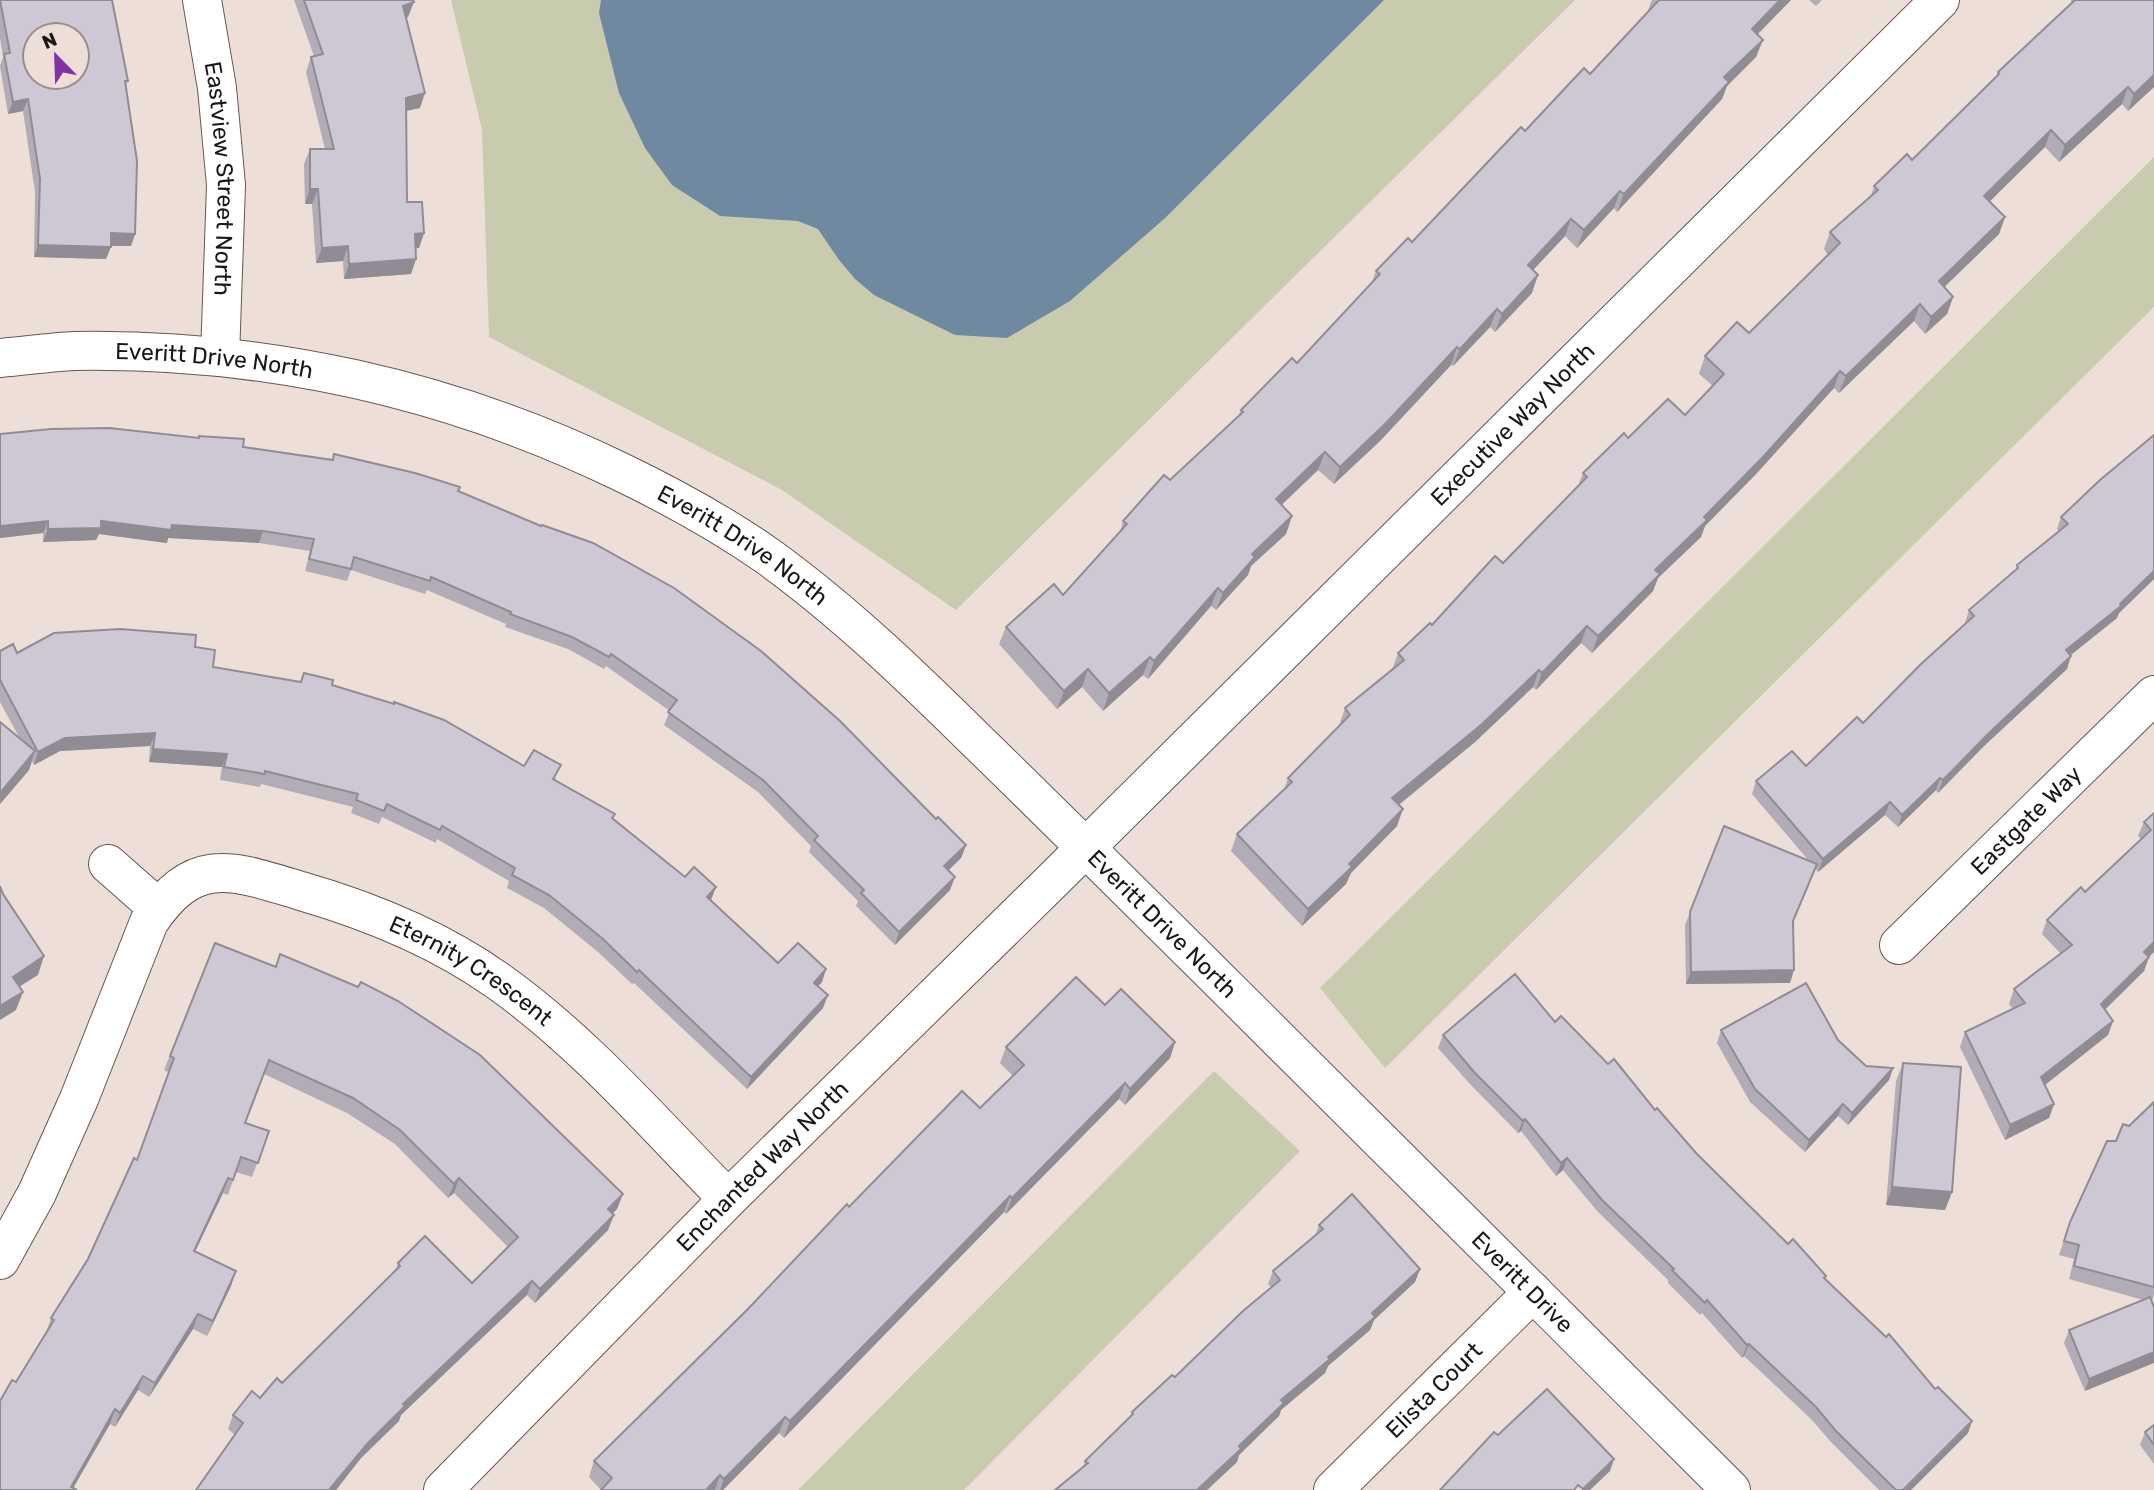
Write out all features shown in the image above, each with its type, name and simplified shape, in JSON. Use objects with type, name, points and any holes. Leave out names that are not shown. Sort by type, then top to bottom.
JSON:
[{"type":"street","name":"Eastview Street North","points":[[202,0],[217,88],[226,185],[220,357]]},
{"type":"street","name":"Executive Way North","points":[[1086,847],[1940,0]]},
{"type":"street","name":"Everitt Drive North","points":[[0,358],[70,351],[151,352],[220,357],[338,374],[394,387],[541,435],[681,503],[767,556],[868,636],[1086,847],[1314,1075]]},
{"type":"street","name":"Eastgate Way","points":[[1899,945],[2154,695]]},
{"type":"street","name":"Enchanted Way North","points":[[443,1490],[729,1199],[1086,847]]},
{"type":"street","points":[[108,864],[158,908]]},
{"type":"street","name":"Eternity Crescent","points":[[0,1260],[48,1169],[79,1099],[139,942],[158,908],[181,885],[199,875],[215,872],[234,873],[336,901],[423,937],[496,979],[556,1026],[729,1199]]},
{"type":"street","name":"Everitt Drive","points":[[1314,1075],[1731,1490]]},
{"type":"street","name":"Elista Court","points":[[1333,1490],[1533,1292]]},
{"type":"green space","points":[[451,0],[1575,0],[956,610],[782,490],[489,337],[482,130]]},
{"type":"green space","points":[[2154,157],[2154,307],[1385,1068],[1320,988]]},
{"type":"green space","points":[[1214,1071],[1300,1151],[964,1490],[798,1490]]},
{"type":"water","points":[[601,0],[1384,0],[1164,219],[1070,301],[1007,338],[955,335],[874,295],[855,279],[818,229],[798,221],[720,216],[672,185],[645,148],[619,93],[599,13]]},
{"type":"building","points":[[0,0],[112,0],[128,81],[125,81],[137,161],[135,234],[111,233],[111,247],[38,245],[40,179],[28,99],[13,102],[4,54],[10,53]]},
{"type":"building","points":[[304,0],[414,2],[403,6],[425,93],[406,98],[407,202],[422,202],[424,233],[415,234],[416,259],[349,264],[348,246],[322,248],[318,189],[310,189],[310,149],[334,149],[311,57],[323,54]]},
{"type":"building","points":[[1659,0],[1780,0],[1752,29],[1763,40],[1724,77],[1729,82],[1624,194],[1620,191],[1584,230],[1571,219],[1528,265],[1538,275],[1502,314],[1497,309],[1340,467],[1325,452],[1276,499],[1292,516],[1252,554],[1255,557],[1223,593],[1218,588],[1154,661],[1150,657],[1109,693],[1088,669],[1064,691],[1006,627],[1054,584],[1063,595],[1127,524],[1123,521],[1164,475],[1170,480],[1243,412],[1241,410],[1292,358],[1297,363],[1380,274],[1376,271],[1408,238],[1412,242],[1521,127],[1525,131],[1584,68],[1590,74]]},
{"type":"building","points":[[2075,0],[2154,0],[2154,75],[2134,94],[2128,87],[2065,145],[2051,130],[1984,196],[2005,217],[1939,281],[1953,297],[1931,317],[1920,304],[1846,376],[1840,371],[1763,457],[1704,517],[1707,520],[1655,570],[1660,574],[1598,636],[1587,626],[1542,673],[1539,670],[1481,725],[1392,798],[1403,809],[1349,864],[1352,867],[1308,909],[1237,834],[1292,782],[1288,778],[1350,715],[1345,708],[1404,660],[1398,653],[1430,623],[1432,625],[1495,556],[1503,563],[1587,477],[1583,473],[1624,433],[1628,438],[1668,399],[1685,415],[1724,374],[1705,356],[1737,322],[1749,333],[1840,243],[1830,232],[1878,190],[1874,186],[1907,154],[1912,160],[1999,74],[1998,72]]},
{"type":"building","points":[[109,428],[199,438],[244,439],[243,447],[333,460],[334,454],[415,473],[460,487],[458,491],[541,526],[593,543],[674,588],[761,651],[840,721],[936,819],[938,817],[966,845],[944,866],[955,877],[899,932],[861,893],[864,890],[814,840],[818,836],[763,780],[668,712],[677,700],[611,654],[609,657],[572,637],[510,614],[511,612],[431,577],[430,581],[354,557],[351,569],[309,559],[314,539],[263,531],[172,525],[171,530],[101,521],[101,528],[48,529],[48,521],[0,526],[0,434],[51,429]]},
{"type":"building","points":[[2154,435],[2154,571],[2121,606],[2066,650],[2071,656],[1943,780],[1940,778],[1902,815],[1890,802],[1823,859],[1756,781],[1792,751],[1806,766],[1857,717],[1863,723],[1921,664],[1974,616],[1969,610],[2018,568],[2017,565],[2068,524],[2061,517]]},
{"type":"building","points":[[120,629],[196,635],[195,647],[215,650],[213,667],[301,682],[304,673],[333,680],[332,685],[394,702],[444,720],[524,766],[534,750],[561,765],[553,779],[615,814],[612,818],[685,877],[694,867],[716,887],[707,897],[778,963],[798,943],[826,969],[814,983],[828,995],[751,1077],[639,970],[637,972],[603,939],[549,895],[512,875],[515,868],[442,826],[440,830],[387,804],[384,811],[356,800],[358,794],[265,771],[265,774],[224,767],[227,754],[153,749],[155,733],[65,738],[38,752],[0,680],[0,651],[13,644],[17,653],[54,633]]},
{"type":"building","points":[[0,722],[35,751],[0,793]]},
{"type":"building","points":[[2154,813],[2154,942],[2144,952],[2149,957],[2101,1004],[2113,1021],[2041,1077],[2054,1104],[2010,1125],[1965,1032],[2025,1003],[2014,989],[2072,945],[2047,920],[2081,887],[2085,892],[2151,830],[2144,822]]},
{"type":"building","points":[[1724,826],[1817,864],[1793,921],[1794,970],[1691,972],[1690,912]]},
{"type":"building","points":[[0,886],[44,956],[13,977],[23,992],[0,1006]]},
{"type":"building","points":[[215,943],[276,967],[280,954],[358,987],[361,982],[398,1001],[480,1055],[623,1194],[608,1209],[614,1215],[540,1289],[532,1281],[403,1404],[405,1406],[367,1444],[329,1490],[196,1490],[243,1423],[233,1415],[252,1391],[260,1398],[277,1378],[282,1383],[400,1266],[398,1263],[425,1236],[472,1283],[518,1237],[459,1178],[454,1184],[400,1130],[353,1098],[269,1060],[245,1123],[269,1131],[258,1163],[241,1157],[233,1180],[228,1178],[194,1251],[236,1271],[213,1321],[198,1314],[155,1383],[143,1376],[120,1413],[115,1409],[71,1487],[77,1490],[0,1490],[0,1401],[12,1380],[16,1382],[54,1320],[51,1318],[88,1259],[134,1158],[137,1160],[174,1058],[170,1056]]},
{"type":"building","points":[[1515,974],[1555,1022],[1561,1016],[1608,1064],[1614,1059],[1655,1110],[1657,1108],[1696,1153],[1788,1244],[1793,1239],[1826,1276],[1824,1278],[1886,1337],[1889,1334],[1935,1389],[1938,1387],[1972,1421],[1903,1490],[1896,1490],[1835,1430],[1816,1407],[1747,1345],[1707,1300],[1705,1303],[1672,1270],[1674,1269],[1602,1200],[1567,1158],[1561,1163],[1525,1119],[1523,1121],[1474,1072],[1443,1035]]},
{"type":"building","points":[[1076,977],[1105,1005],[1121,989],[1175,1042],[1130,1089],[1125,1083],[1012,1198],[1010,1196],[790,1421],[785,1417],[724,1479],[720,1475],[706,1490],[601,1490],[612,1478],[594,1461],[962,1091],[980,1108],[1024,1065],[1006,1047]]},
{"type":"building","points":[[1806,983],[1838,1040],[1866,1066],[1893,1068],[1852,1113],[1843,1104],[1809,1140],[1755,1089],[1721,1030]]},
{"type":"building","points":[[1903,1063],[1961,1067],[1952,1192],[1892,1187]]},
{"type":"building","points":[[2154,1102],[2154,1287],[2074,1266],[2079,1245],[2064,1241],[2107,1141],[2116,1141],[2123,1124],[2129,1126]]},
{"type":"building","points":[[1352,1194],[1420,1269],[1372,1313],[1375,1317],[1281,1400],[1284,1403],[1239,1446],[1241,1449],[1197,1490],[1055,1490],[1088,1463],[1085,1461],[1133,1414],[1132,1412],[1172,1375],[1175,1377],[1243,1311],[1280,1280],[1273,1271],[1323,1229],[1319,1225]]},
{"type":"building","points":[[2150,1297],[2154,1307],[2154,1352],[2089,1379],[2069,1330]]},
{"type":"building","points":[[1547,1389],[1614,1459],[1583,1489],[1578,1485],[1574,1490],[1440,1490],[1494,1432],[1498,1435]]},
{"type":"building","points":[[2154,1425],[2154,1445],[2145,1432]]}]
